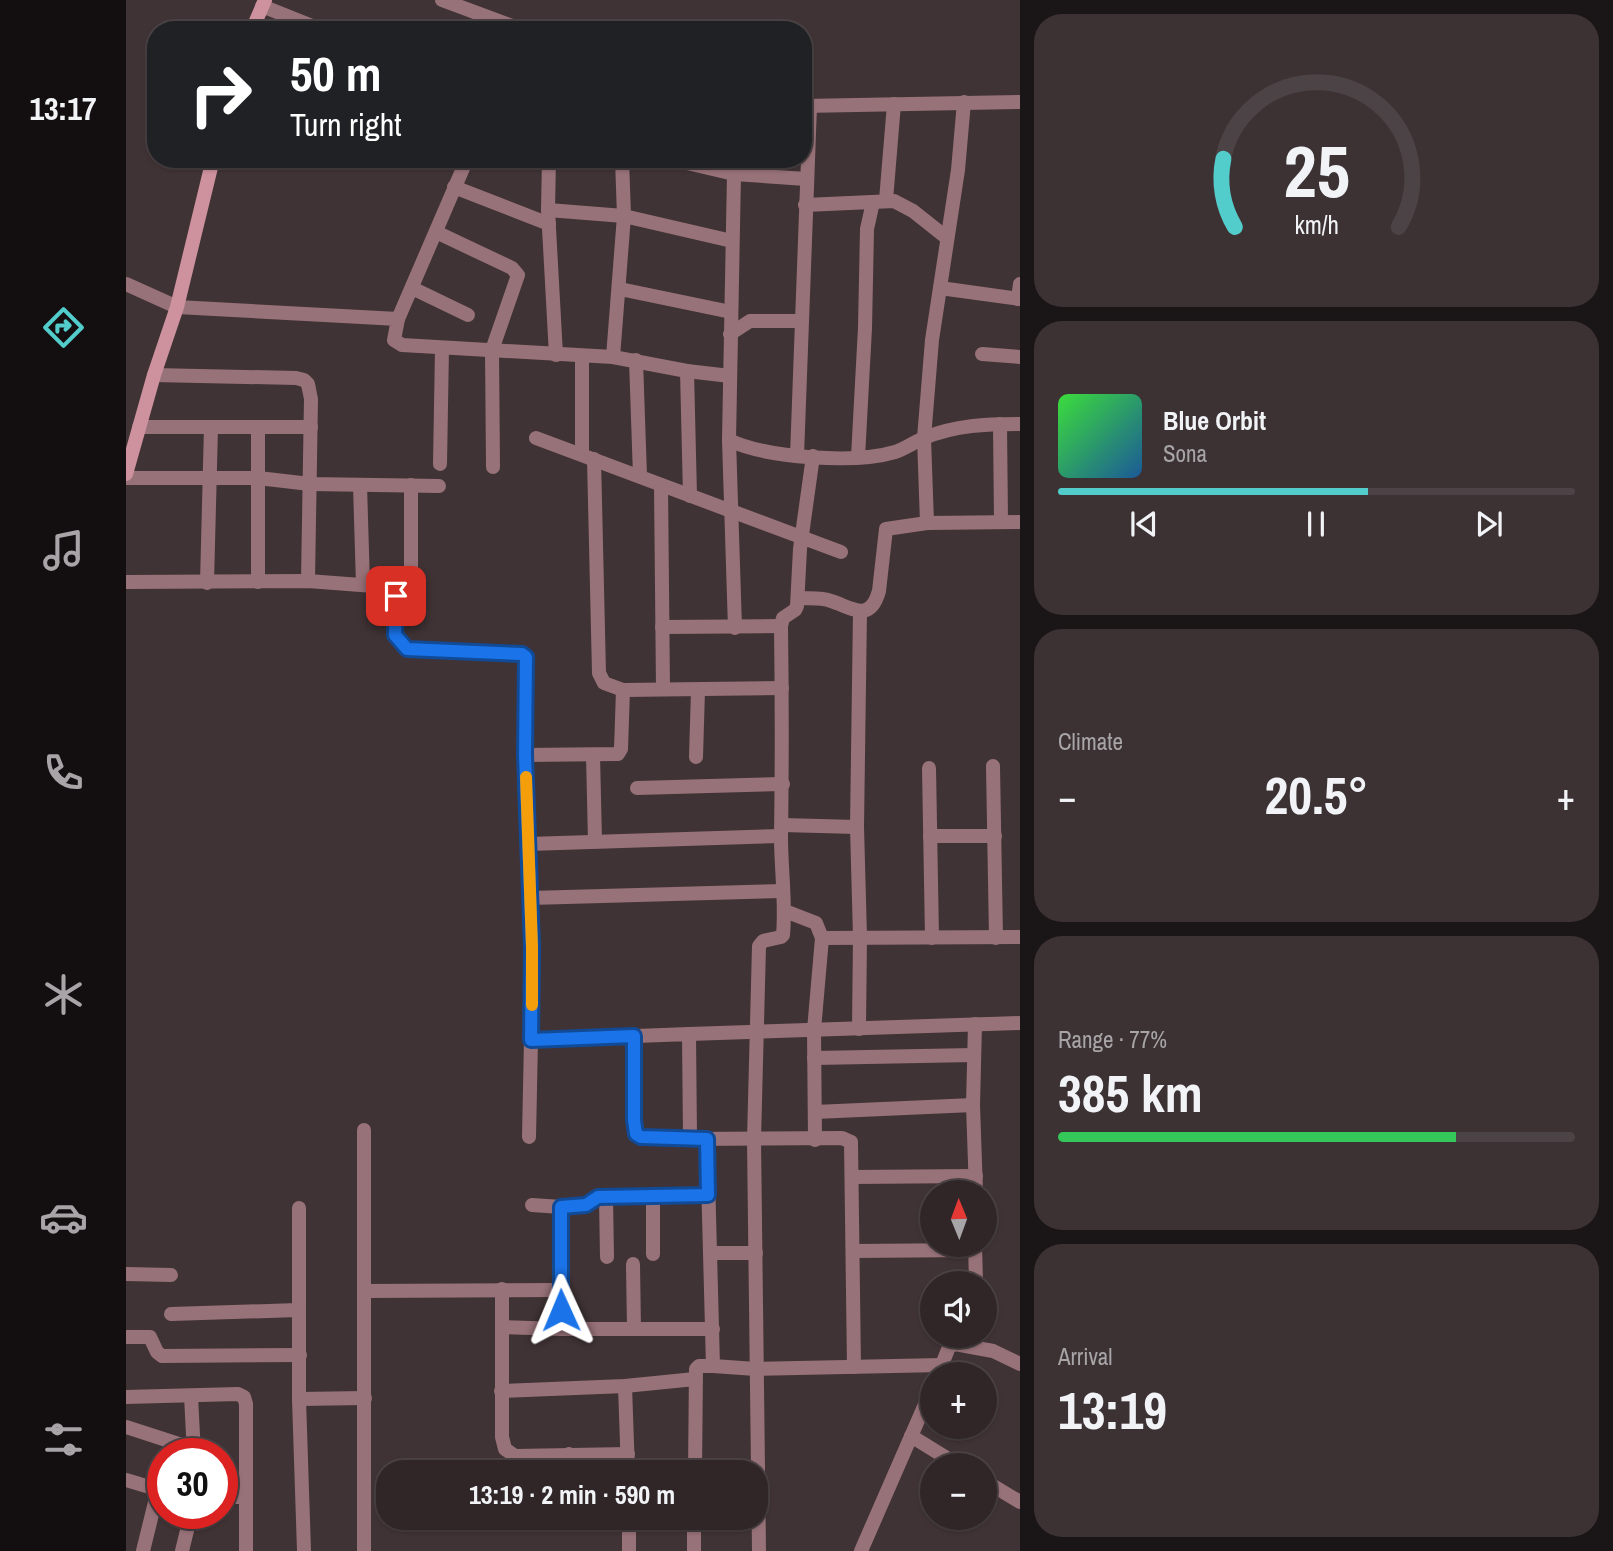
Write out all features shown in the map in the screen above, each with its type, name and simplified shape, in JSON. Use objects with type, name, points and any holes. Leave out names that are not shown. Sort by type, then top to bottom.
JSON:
[{"type":"street","points":[[442,0],[499,21]]},
{"type":"street","points":[[256,21],[264,3],[302,21]]},
{"type":"street","points":[[927,523],[924,438],[932,340],[963,137],[964,102]]},
{"type":"street","points":[[812,106],[1020,102]]},
{"type":"street","points":[[858,457],[867,229],[879,201],[894,104]]},
{"type":"street","points":[[211,168],[177,307],[154,375],[126,476],[258,478],[310,484],[439,486]]},
{"type":"street","points":[[463,168],[398,319],[394,332],[395,342],[442,348],[613,357],[730,376]]},
{"type":"street","points":[[549,168],[556,355]]},
{"type":"street","points":[[613,357],[624,216],[622,168]]},
{"type":"street","points":[[708,168],[734,174],[806,179]]},
{"type":"street","points":[[797,456],[806,168]]},
{"type":"street","points":[[734,174],[730,334],[730,512],[734,628]]},
{"type":"street","points":[[454,187],[549,217],[624,216],[732,241]]},
{"type":"street","points":[[805,205],[879,201],[902,204],[947,238]]},
{"type":"street","points":[[436,232],[517,272],[492,350],[493,467]]},
{"type":"street","points":[[126,284],[177,307],[398,319]]},
{"type":"street","points":[[412,288],[468,315]]},
{"type":"street","points":[[940,288],[1019,294]]},
{"type":"street","points":[[620,289],[731,312]]},
{"type":"street","points":[[730,334],[750,321],[801,321]]},
{"type":"street","points":[[440,464],[442,348]]},
{"type":"street","points":[[982,354],[1020,357]]},
{"type":"street","points":[[582,356],[599,673],[604,683],[623,690],[782,688]]},
{"type":"street","points":[[636,360],[640,477]]},
{"type":"street","points":[[687,371],[690,496]]},
{"type":"street","points":[[154,375],[259,376],[304,380],[308,384],[311,427],[308,581]]},
{"type":"street","points":[[1000,424],[1001,521]]},
{"type":"street","points":[[730,440],[750,449],[797,456],[872,457],[896,452],[924,438],[971,425],[1020,424]]},
{"type":"street","points":[[139,427],[311,427]]},
{"type":"street","points":[[207,583],[211,427]]},
{"type":"street","points":[[258,427],[258,582]]},
{"type":"street","points":[[536,438],[841,552]]},
{"type":"street","points":[[759,1551],[754,1140],[759,946],[763,941],[782,937],[785,911],[782,891],[781,626],[783,618],[797,608],[802,538],[813,456]]},
{"type":"street","points":[[360,485],[363,585]]},
{"type":"street","points":[[411,485],[411,566]]},
{"type":"street","points":[[661,485],[663,688]]},
{"type":"street","points":[[798,598],[828,599],[846,608],[860,611],[869,608],[876,600],[884,532],[890,528],[927,523],[1020,522]]},
{"type":"street","points":[[126,582],[308,581],[387,587],[394,591],[395,635],[407,649],[526,655],[525,755],[532,947],[529,1137]]},
{"type":"street","points":[[859,1030],[857,827],[860,611]]},
{"type":"street","points":[[662,627],[781,626]]},
{"type":"street","points":[[525,755],[614,755],[620,751],[623,690]]},
{"type":"street","points":[[696,757],[698,690]]},
{"type":"street","points":[[593,755],[595,841]]},
{"type":"street","points":[[993,766],[996,938]]},
{"type":"street","points":[[929,768],[932,938]]},
{"type":"street","points":[[636,788],[783,784]]},
{"type":"street","points":[[528,844],[857,827]]},
{"type":"street","points":[[930,836],[995,836]]},
{"type":"street","points":[[530,898],[782,891]]},
{"type":"street","points":[[785,911],[816,923],[822,938],[814,1030],[815,1140]]},
{"type":"street","points":[[822,938],[1020,937]]},
{"type":"street","points":[[531,1040],[1020,1023]]},
{"type":"street","points":[[975,1024],[973,1105],[976,1180]]},
{"type":"street","points":[[689,1034],[690,1139]]},
{"type":"street","points":[[634,1036],[634,1120],[636,1134],[641,1137],[754,1140],[842,1138],[852,1142],[854,1367]]},
{"type":"street","points":[[814,1058],[974,1055]]},
{"type":"street","points":[[815,1112],[973,1105]]},
{"type":"street","points":[[364,1130],[364,1551]]},
{"type":"street","points":[[707,1139],[713,1366]]},
{"type":"street","points":[[852,1177],[976,1176]]},
{"type":"street","points":[[653,1195],[653,1254]]},
{"type":"street","points":[[533,1205],[586,1205],[595,1198],[606,1197],[708,1195]]},
{"type":"street","points":[[606,1197],[607,1257]]},
{"type":"street","points":[[561,1207],[561,1329]]},
{"type":"street","points":[[299,1208],[299,1399],[304,1551]]},
{"type":"street","points":[[853,1251],[920,1249]]},
{"type":"street","points":[[710,1253],[756,1253]]},
{"type":"street","points":[[632,1264],[634,1329]]},
{"type":"street","points":[[126,1274],[171,1275]]},
{"type":"street","points":[[502,1289],[501,1391],[502,1437],[505,1449],[514,1456],[628,1454]]},
{"type":"street","points":[[364,1291],[561,1290]]},
{"type":"street","points":[[172,1314],[298,1310]]},
{"type":"street","points":[[502,1326],[561,1329],[713,1329]]},
{"type":"street","points":[[126,1337],[150,1337],[162,1356],[300,1355]]},
{"type":"street","points":[[988,1348],[1020,1364]]},
{"type":"street","points":[[695,1460],[697,1367],[920,1369]]},
{"type":"street","points":[[501,1391],[625,1386],[695,1379]]},
{"type":"street","points":[[625,1386],[628,1460]]},
{"type":"street","points":[[126,1397],[238,1394],[246,1399],[246,1551]]},
{"type":"street","points":[[191,1395],[193,1438]]},
{"type":"street","points":[[299,1399],[365,1398]]},
{"type":"street","points":[[862,1551],[920,1416]]},
{"type":"street","points":[[126,1427],[156,1438]]},
{"type":"street","points":[[911,1436],[939,1453]]},
{"type":"street","points":[[569,1454],[569,1460]]},
{"type":"street","points":[[126,1480],[147,1486]]},
{"type":"street","points":[[997,1488],[1020,1502]]},
{"type":"street","points":[[238,1497],[246,1497]]},
{"type":"street","points":[[142,1551],[149,1529]]},
{"type":"street","points":[[182,1551],[187,1529]]},
{"type":"street","points":[[629,1530],[629,1551]]},
{"type":"street","points":[[694,1530],[694,1551]]},
{"type":"slow traffic","points":[[526,777],[532,1005]]},
{"type":"route","points":[[396,596],[395,635],[407,649],[524,654],[527,660],[525,755],[532,947],[531,1040],[634,1036],[634,1120],[637,1136],[707,1139],[708,1195],[598,1197],[586,1205],[561,1207],[561,1310]]}]
